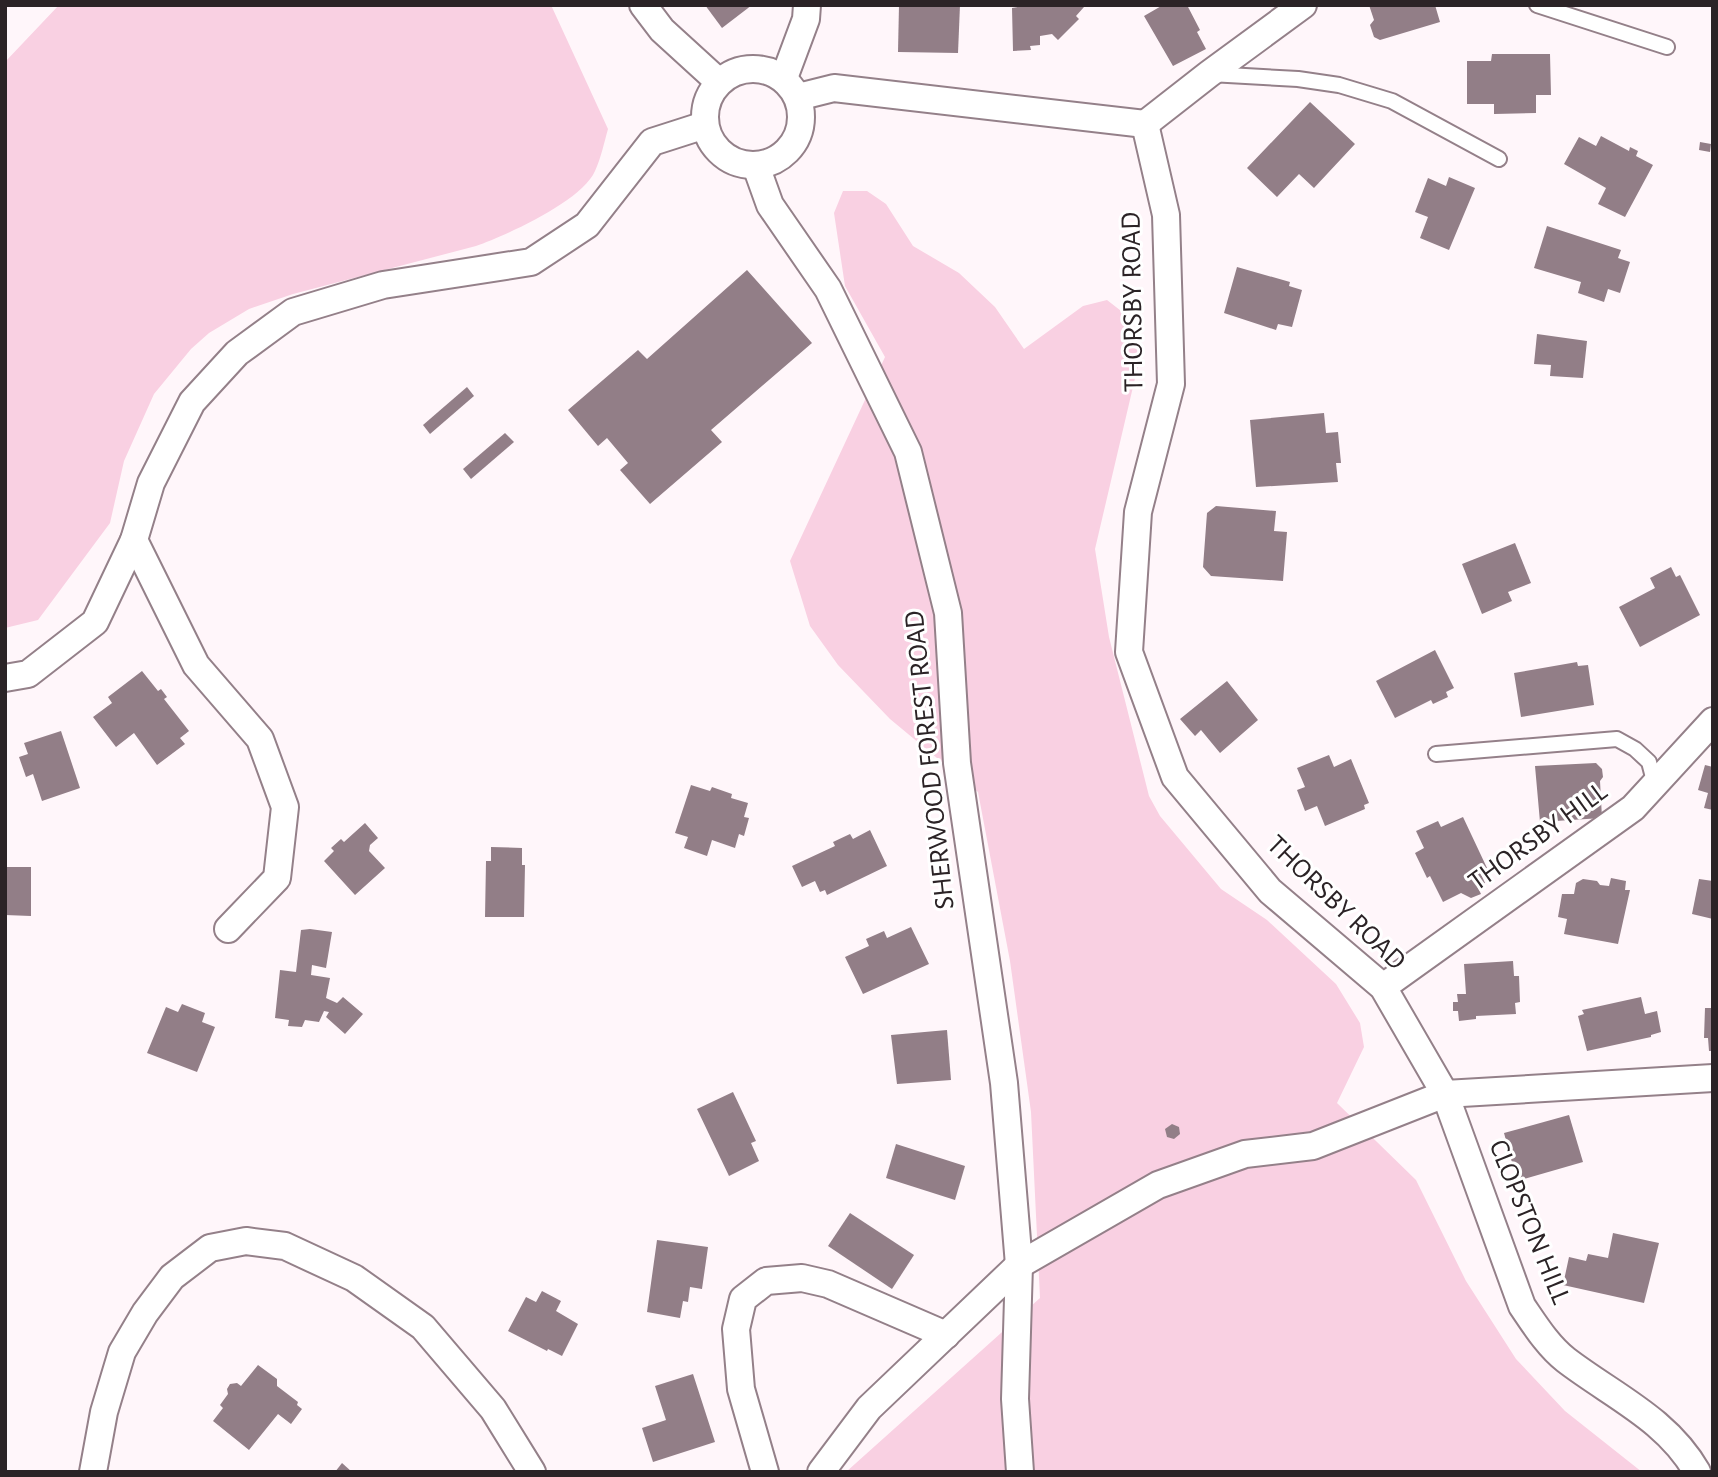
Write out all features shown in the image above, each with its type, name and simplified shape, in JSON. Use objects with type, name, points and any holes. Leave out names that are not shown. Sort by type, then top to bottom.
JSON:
[{"type":"street","points":[[643,5],[662,30],[719,82]]},
{"type":"street","points":[[807,5],[791,87],[802,120],[795,142],[778,159],[756,166],[733,162],[714,147],[705,125],[707,102],[719,82],[739,70],[762,68],[791,87],[834,88],[1146,124],[1303,5]]},
{"type":"street","name":"THORSBY ROAD","points":[[1146,124],[1166,215],[1171,384],[1138,512],[1129,652],[1175,777],[1270,891],[1383,987],[1445,1094]]},
{"type":"street","points":[[5,678],[28,674],[95,622],[134,540],[151,483],[192,402],[237,353],[293,312],[383,285],[531,262],[587,225],[652,142],[705,125]]},
{"type":"street","name":"SHERWOOD FOREST ROAD","points":[[756,166],[770,205],[828,289],[908,452],[948,613],[957,763],[1004,1083],[1019,1265],[1014,1399],[1020,1472]]},
{"type":"street","points":[[134,540],[196,666],[260,739],[285,807],[277,878],[228,929]]},
{"type":"street","name":"THORSBY HILL","points":[[1383,987],[1633,808],[1713,720]]},
{"type":"street","points":[[821,1472],[869,1408],[1019,1265],[1158,1185],[1245,1154],[1313,1146],[1445,1094],[1713,1078]]},
{"type":"street","name":"CLOPSTON HILL","points":[[1445,1094],[1522,1306],[1542,1335],[1564,1359],[1647,1415],[1668,1433],[1696,1472]]},
{"type":"street","points":[[93,1472],[104,1412],[122,1352],[145,1313],[172,1276],[210,1248],[246,1241],[285,1246],[354,1278],[423,1327],[494,1409],[532,1472]]},
{"type":"street","points":[[765,1472],[741,1389],[736,1329],[743,1299],[766,1281],[802,1278],[828,1284],[946,1335]]},
{"type":"lane","points":[[1537,5],[1667,47]]},
{"type":"lane","points":[[1209,74],[1298,79],[1339,85],[1392,102],[1499,159]]},
{"type":"lane","points":[[1436,754],[1617,739],[1635,749],[1649,762],[1655,785]]},
{"type":"shaded area","points":[[59,5],[551,5],[608,129],[597,166],[587,182],[575,194],[542,216],[476,246],[293,294],[249,309],[209,333],[191,349],[154,394],[124,461],[110,523],[38,620],[5,628],[5,62]]},
{"type":"shaded area","points":[[843,191],[867,191],[886,204],[913,246],[959,273],[995,307],[1024,349],[1083,306],[1107,300],[1125,314],[1140,357],[1095,549],[1109,637],[1149,796],[1160,816],[1221,889],[1267,920],[1336,984],[1360,1023],[1364,1047],[1337,1103],[1416,1180],[1466,1281],[1516,1359],[1565,1411],[1642,1472],[846,1472],[1040,1298],[1031,1112],[1010,961],[978,792],[890,719],[838,665],[810,626],[790,561],[885,357],[845,286],[834,213]]},
{"type":"building","points":[[705,5],[752,5],[722,28]]},
{"type":"building","points":[[899,5],[960,5],[958,53],[898,52]]},
{"type":"building","points":[[1028,5],[1084,7],[1076,16],[1079,19],[1058,40],[1052,34],[1040,36],[1040,45],[1030,46],[1031,50],[1013,51],[1012,8]]},
{"type":"building","points":[[1163,5],[1187,5],[1206,49],[1173,66],[1144,16]]},
{"type":"building","points":[[1369,5],[1435,5],[1440,22],[1380,40],[1374,37],[1370,25],[1374,20]]},
{"type":"building","points":[[1492,54],[1550,54],[1551,95],[1536,95],[1536,113],[1494,114],[1494,104],[1467,104],[1467,61],[1491,61]]},
{"type":"building","points":[[1310,102],[1355,144],[1314,188],[1299,174],[1277,197],[1247,168]]},
{"type":"building","points":[[1601,136],[1629,151],[1630,147],[1638,151],[1636,156],[1653,165],[1625,217],[1598,204],[1606,188],[1564,164],[1579,137],[1596,146]]},
{"type":"building","points":[[1700,142],[1711,144],[1710,152],[1699,150]]},
{"type":"building","points":[[1449,177],[1475,188],[1449,250],[1420,238],[1428,217],[1415,212],[1428,178],[1446,186]]},
{"type":"building","points":[[1547,226],[1621,250],[1618,258],[1630,262],[1620,293],[1608,289],[1604,302],[1578,293],[1581,282],[1534,268]]},
{"type":"building","points":[[1237,267],[1290,282],[1289,286],[1302,290],[1292,327],[1278,324],[1276,330],[1224,313]]},
{"type":"building","points":[[747,270],[812,343],[711,430],[722,442],[650,504],[620,470],[628,463],[607,438],[598,446],[568,410],[638,350],[647,359]]},
{"type":"building","points":[[1537,334],[1587,341],[1583,378],[1550,376],[1551,365],[1534,364]]},
{"type":"building","points":[[467,387],[474,396],[430,434],[423,425]]},
{"type":"building","points":[[1324,413],[1326,433],[1338,432],[1341,463],[1336,463],[1338,482],[1256,487],[1250,420]]},
{"type":"building","points":[[505,433],[514,442],[471,479],[463,469]]},
{"type":"building","points":[[1216,506],[1276,511],[1274,531],[1287,532],[1283,581],[1211,576],[1203,567],[1207,513]]},
{"type":"building","points":[[1515,543],[1531,583],[1508,592],[1512,601],[1482,614],[1462,564]]},
{"type":"building","points":[[1671,567],[1676,577],[1680,575],[1700,615],[1640,647],[1619,607],[1655,588],[1650,578]]},
{"type":"building","points":[[1435,650],[1454,688],[1446,692],[1448,697],[1433,704],[1431,700],[1395,718],[1376,681]]},
{"type":"building","points":[[1577,662],[1578,666],[1588,665],[1594,705],[1521,717],[1514,673]]},
{"type":"building","points":[[142,671],[158,691],[161,689],[167,697],[164,699],[189,731],[180,738],[185,744],[157,765],[134,733],[116,747],[93,717],[112,703],[108,697]]},
{"type":"building","points":[[1227,681],[1258,720],[1220,753],[1201,730],[1195,736],[1180,719]]},
{"type":"building","points":[[61,731],[80,788],[42,801],[33,774],[26,777],[19,757],[28,754],[24,743]]},
{"type":"building","points":[[1329,755],[1334,767],[1351,759],[1369,803],[1364,805],[1365,809],[1325,826],[1317,806],[1305,811],[1297,790],[1305,787],[1297,768]]},
{"type":"building","points":[[1596,763],[1602,769],[1603,777],[1600,781],[1602,818],[1540,822],[1535,766]]},
{"type":"building","points":[[1705,765],[1713,767],[1713,810],[1704,808],[1708,793],[1698,790]]},
{"type":"building","points":[[691,785],[710,791],[712,787],[732,794],[731,798],[748,803],[744,817],[749,818],[744,836],[739,834],[735,848],[712,840],[707,856],[684,848],[688,837],[675,833]]},
{"type":"building","points":[[1463,817],[1487,868],[1480,872],[1485,883],[1477,886],[1481,894],[1471,898],[1461,893],[1443,902],[1415,853],[1424,848],[1416,831],[1438,821],[1441,827]]},
{"type":"building","points":[[365,823],[378,838],[370,845],[369,851],[385,868],[355,895],[324,861],[334,851],[331,848],[341,839],[344,842]]},
{"type":"building","points":[[870,830],[887,866],[827,895],[825,890],[820,892],[815,881],[802,887],[792,866],[835,846],[833,842],[850,834],[853,839]]},
{"type":"building","points":[[491,847],[522,848],[522,865],[525,865],[524,917],[485,917],[486,861],[491,861]]},
{"type":"building","points":[[5,867],[31,867],[31,916],[5,915]]},
{"type":"building","points":[[1611,878],[1626,881],[1625,890],[1630,890],[1618,944],[1564,934],[1567,919],[1558,917],[1562,894],[1574,894],[1576,883],[1583,879],[1609,886]]},
{"type":"building","points":[[1699,879],[1713,881],[1713,919],[1692,914]]},
{"type":"building","points":[[911,927],[929,964],[863,994],[845,957],[869,946],[866,939],[884,931],[887,938]]},
{"type":"building","points":[[301,930],[332,932],[326,968],[312,965],[311,975],[330,978],[326,998],[337,1003],[343,997],[363,1014],[345,1034],[326,1017],[329,1012],[324,1011],[319,1022],[305,1020],[302,1027],[288,1026],[289,1020],[275,1018],[280,970],[296,972]]},
{"type":"building","points":[[1513,961],[1514,976],[1519,976],[1520,1002],[1515,1003],[1516,1014],[1476,1016],[1476,1019],[1459,1021],[1458,1011],[1453,1011],[1453,1002],[1458,1002],[1457,994],[1466,994],[1464,964]]},
{"type":"building","points":[[1641,997],[1645,1014],[1657,1011],[1661,1032],[1651,1037],[1587,1051],[1578,1016],[1584,1014],[1582,1010]]},
{"type":"building","points":[[182,1004],[205,1013],[202,1022],[215,1027],[197,1072],[147,1053],[166,1007],[178,1012]]},
{"type":"building","points":[[1705,1008],[1713,1008],[1713,1051],[1709,1051],[1708,1038],[1704,1038]]},
{"type":"building","points":[[947,1030],[951,1080],[897,1084],[891,1035]]},
{"type":"building","points":[[733,1092],[756,1141],[751,1143],[759,1161],[729,1176],[697,1109]]},
{"type":"building","points":[[1569,1115],[1583,1162],[1517,1181],[1504,1133]]},
{"type":"building","points":[[1172,1124],[1179,1127],[1180,1134],[1174,1139],[1167,1137],[1165,1129]]},
{"type":"building","points":[[896,1144],[965,1166],[955,1200],[886,1178]]},
{"type":"building","points":[[850,1213],[914,1255],[892,1289],[828,1246]]},
{"type":"building","points":[[1613,1233],[1659,1243],[1644,1303],[1563,1285],[1569,1257],[1586,1261],[1588,1254],[1608,1258]]},
{"type":"building","points":[[657,1240],[708,1247],[702,1289],[690,1287],[688,1302],[683,1301],[680,1318],[647,1312]]},
{"type":"building","points":[[542,1291],[561,1301],[556,1311],[578,1324],[562,1356],[508,1331],[526,1297],[536,1302]]},
{"type":"building","points":[[258,1365],[277,1379],[277,1386],[298,1402],[297,1405],[302,1409],[291,1424],[278,1414],[249,1450],[213,1421],[223,1408],[220,1405],[228,1394],[230,1384],[237,1383],[241,1386]]},
{"type":"building","points":[[693,1374],[715,1442],[653,1462],[642,1428],[666,1420],[655,1386]]},
{"type":"building","points":[[342,1463],[352,1472],[335,1472]]}]
